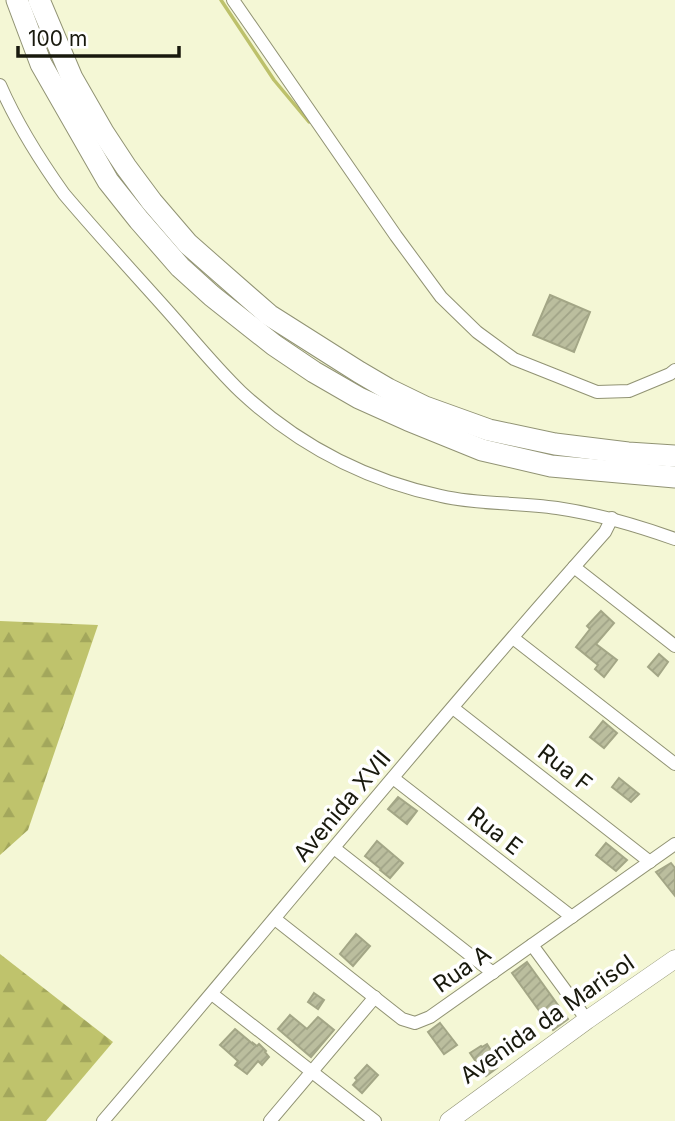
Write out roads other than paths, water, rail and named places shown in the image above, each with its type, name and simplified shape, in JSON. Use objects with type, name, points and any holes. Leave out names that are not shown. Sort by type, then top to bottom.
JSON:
[{"type":"highway","points":[[17,0],[41,64],[108,181],[180,267],[274,345],[359,398],[482,450],[551,466],[675,477]]},
{"type":"highway","points":[[39,0],[72,78],[126,167],[188,244],[269,316],[388,389],[425,407],[489,430],[555,444],[675,456]]},
{"type":"street","points":[[233,0],[388,225],[441,297],[477,332],[514,359],[597,392],[629,391],[675,370]]},
{"type":"street","points":[[0,85],[44,167],[80,213],[239,390],[290,432],[357,470],[410,489],[484,503],[556,508],[612,518],[675,539]]},
{"type":"street","name":"Avenida XVII","points":[[103,1121],[605,532],[612,518]]},
{"type":"street","points":[[574,567],[675,646]]},
{"type":"street","points":[[513,638],[675,764]]},
{"type":"street","name":"Rua F","points":[[453,708],[650,862]]},
{"type":"street","name":"Rua E","points":[[393,778],[572,918]]},
{"type":"street","name":"Rua A","points":[[275,919],[402,1019],[415,1023],[430,1017],[675,845]]},
{"type":"street","points":[[334,848],[493,973]]},
{"type":"street","points":[[532,945],[587,1020]]},
{"type":"street","name":"Avenida da Marisol","points":[[449,1121],[675,959]]},
{"type":"street","points":[[212,994],[375,1121]]},
{"type":"street","points":[[270,1121],[374,997]]},
{"type":"waterway","points":[[221,0],[274,80],[309,122]]}]
